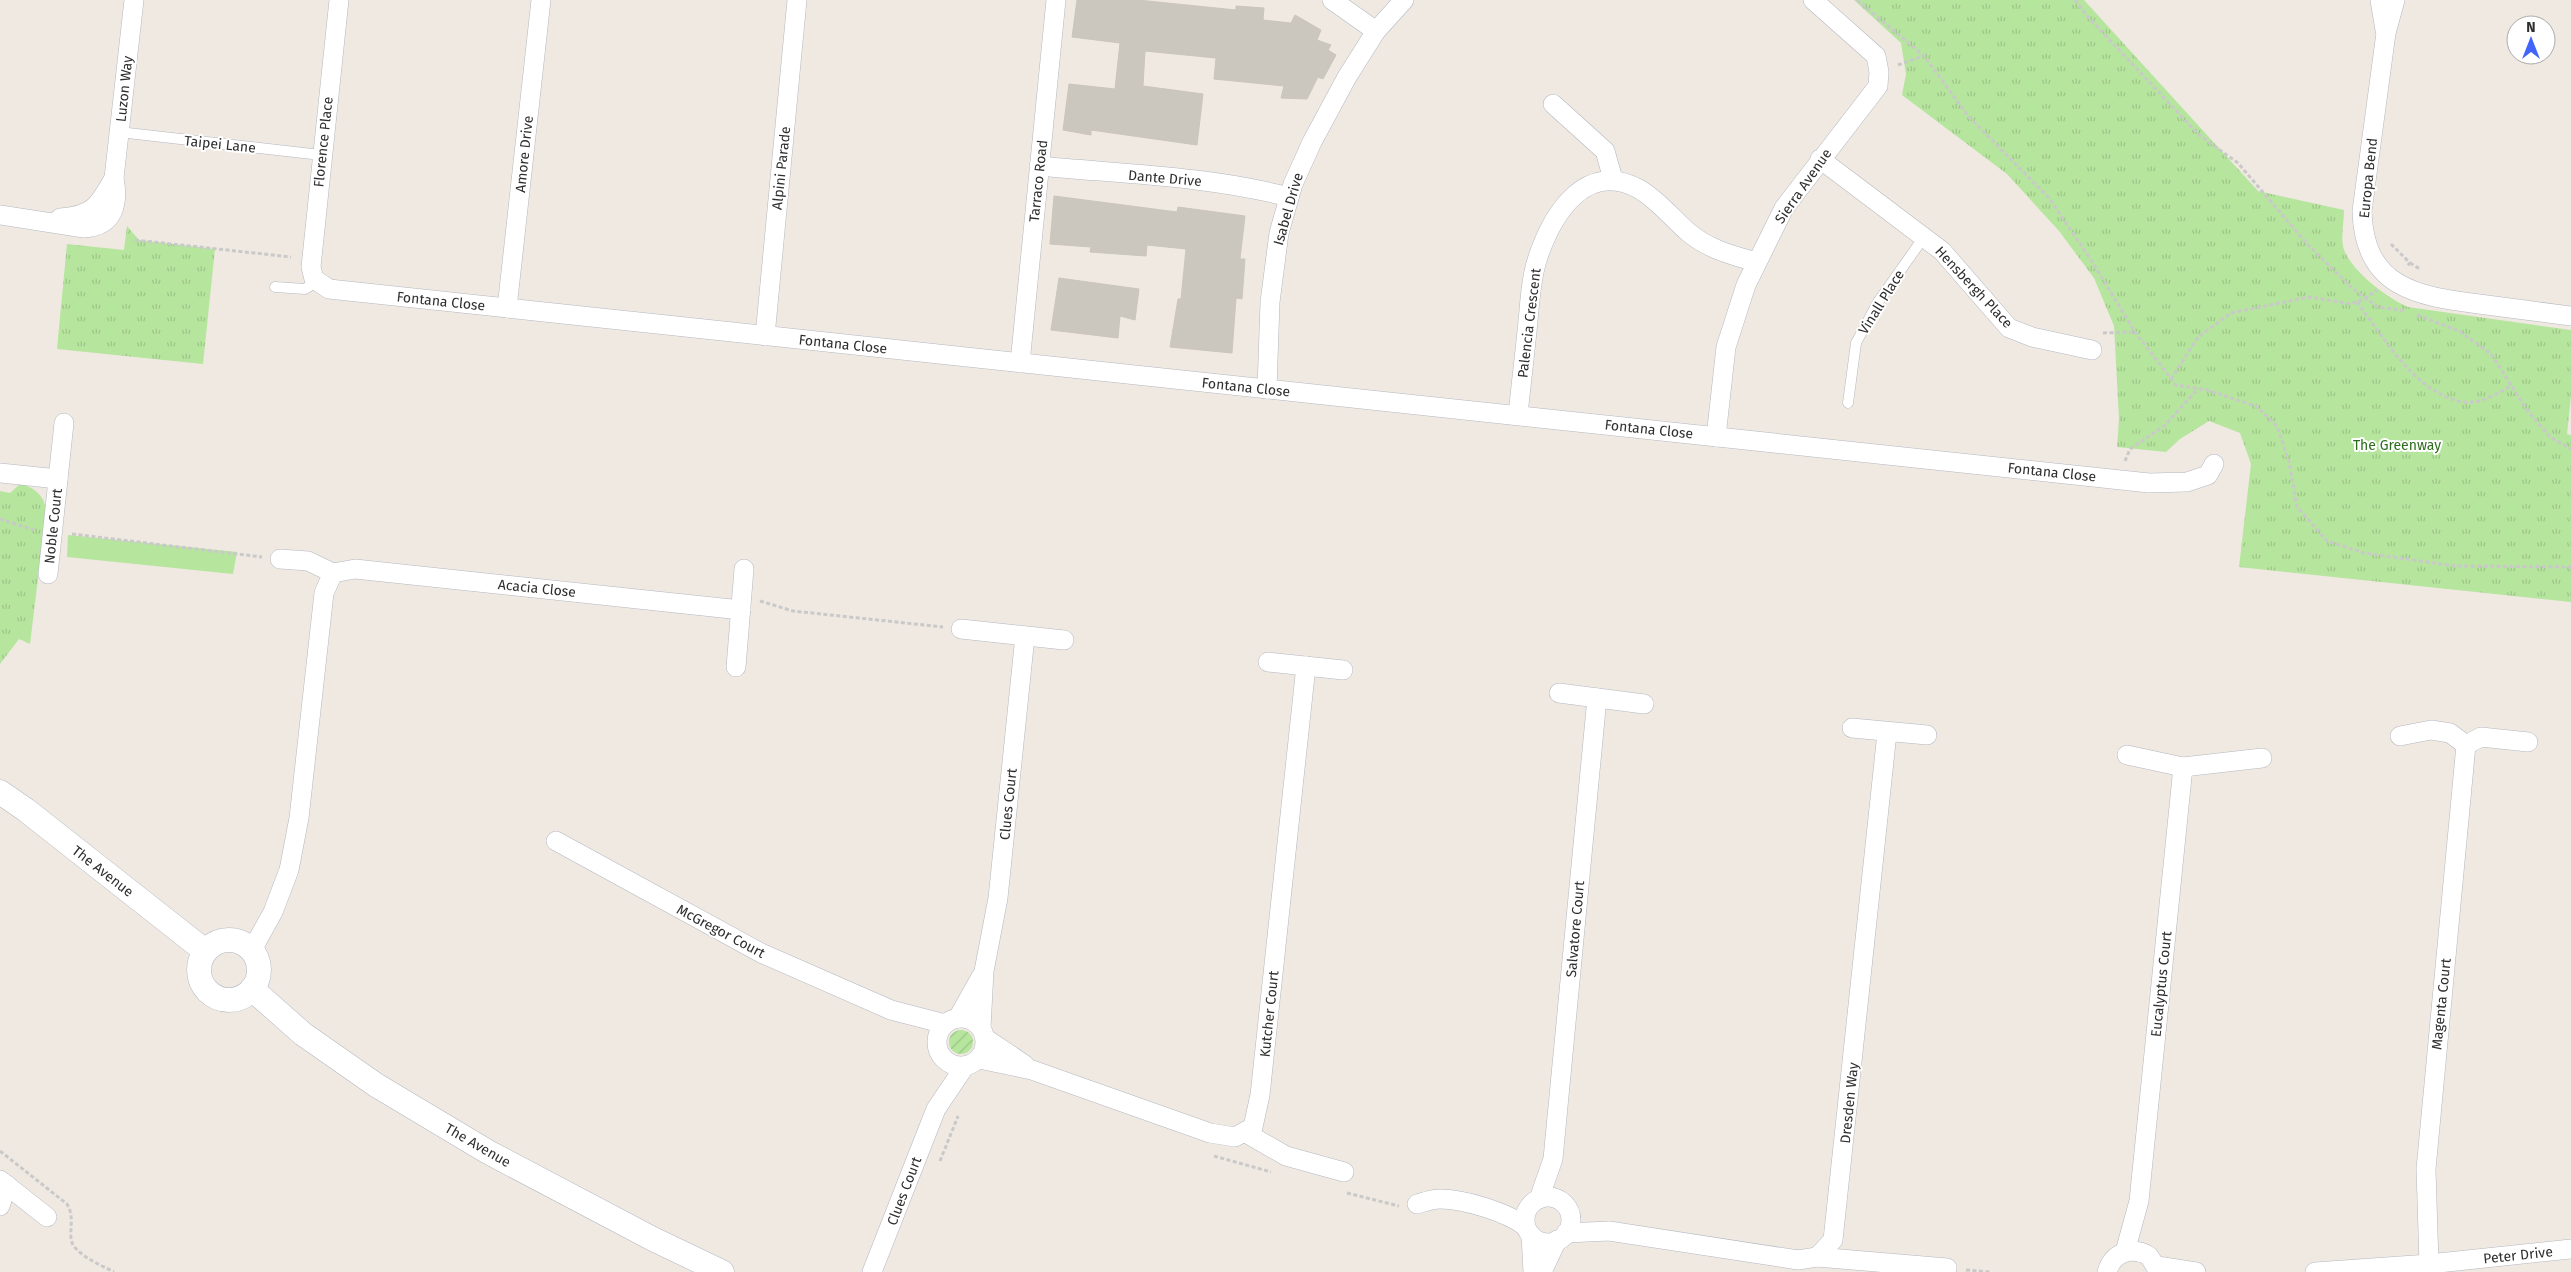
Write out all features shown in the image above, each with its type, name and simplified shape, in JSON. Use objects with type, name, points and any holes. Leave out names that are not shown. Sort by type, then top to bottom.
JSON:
[{"type":"street","name":"Luzon Way","points":[[0,215],[34,219],[97,217],[101,203],[114,178],[134,0]]},
{"type":"street","name":"Florence Place","points":[[316,282],[312,276],[312,259],[321,155],[339,0]]},
{"type":"street","name":"Amore Drive","points":[[507,308],[541,0]]},
{"type":"street","name":"Alpini Parade","points":[[765,336],[797,0]]},
{"type":"street","name":"Tarraco Road","points":[[1020,363],[1056,0]]},
{"type":"street","points":[[1332,0],[1376,31]]},
{"type":"street","name":"Isabel Drive","points":[[1267,389],[1270,302],[1279,233],[1292,184],[1347,77],[1376,31],[1404,0]]},
{"type":"street","points":[[1813,0],[1864,43],[1876,56],[1879,72]]},
{"type":"street","name":"Europa Bend","points":[[2380,0],[2386,33]]},
{"type":"street","name":"Europa Bend","points":[[2395,0],[2386,33],[2362,211],[2368,246],[2373,258],[2391,279],[2416,293],[2429,297],[2571,316]]},
{"type":"street","name":"Sierra Avenue","points":[[1716,436],[1726,347],[1737,308],[1756,262],[1784,208],[1878,86],[1879,72]]},
{"type":"street","points":[[1554,104],[1604,151],[1614,179],[1640,190],[1689,233],[1711,248],[1756,262]]},
{"type":"street","name":"Hensbergh Place","points":[[1820,159],[1942,251],[2010,328],[2032,337],[2092,350]]},
{"type":"street","name":"Dante Drive","points":[[1039,166],[1214,182],[1252,187],[1289,197]]},
{"type":"street","name":"Palencia Crescent","points":[[1518,416],[1530,296],[1537,258],[1554,220],[1576,192],[1596,182],[1614,179]]},
{"type":"street","name":"Fontana Close","points":[[316,282],[334,290],[2149,483],[2187,482],[2208,475],[2214,464]]},
{"type":"street","name":"Noble Court","points":[[48,574],[64,424]]},
{"type":"street","name":"Noble Court","points":[[0,473],[58,479]]},
{"type":"street","points":[[252,950],[273,912],[289,870],[299,818],[324,593],[333,573],[308,561],[280,559]]},
{"type":"street","name":"Acacia Close","points":[[333,573],[355,569],[741,605]]},
{"type":"street","points":[[736,667],[744,569]]},
{"type":"street","points":[[961,629],[1064,640]]},
{"type":"street","name":"Clues Court","points":[[983,1033],[984,971],[998,898],[1025,636]]},
{"type":"street","points":[[1268,662],[1343,670]]},
{"type":"street","name":"Kutcher Court","points":[[1246,1133],[1256,1120],[1260,1095],[1306,666]]},
{"type":"street","points":[[1559,693],[1644,704]]},
{"type":"street","name":"Salvatore Court","points":[[1565,1207],[1554,1159],[1597,698]]},
{"type":"street","points":[[1852,728],[1886,733],[1928,735]]},
{"type":"street","points":[[2400,736],[2431,730],[2450,733],[2466,745],[2481,737],[2528,742]]},
{"type":"street","name":"Dresden Way","points":[[1817,1257],[1833,1240],[1838,1212],[1886,733]]},
{"type":"street","name":"Magenta Court","points":[[2429,1264],[2426,1169],[2466,745]]},
{"type":"street","points":[[2127,755],[2184,767],[2262,758]]},
{"type":"street","name":"Eucalyptus Court","points":[[2126,1252],[2139,1201],[2184,767]]},
{"type":"street","name":"The Avenue","points":[[0,792],[26,810],[205,951]]},
{"type":"street","name":"McGregor Court","points":[[556,841],[762,953],[891,1010],[947,1027]]},
{"type":"street","points":[[228,940],[246,944],[252,950],[259,965],[257,982],[252,989],[235,999],[224,999],[210,993],[201,981],[199,970],[200,960],[205,951],[220,941],[228,940]]},
{"type":"street","name":"Clues Court","points":[[947,1027],[984,971]]},
{"type":"street","name":"The Avenue","points":[[252,989],[304,1034],[385,1090],[488,1152],[653,1239],[722,1272]]},
{"type":"street","points":[[1032,1070],[983,1033],[971,1020],[947,1027],[938,1049],[943,1058],[957,1066],[972,1063],[1032,1070],[1210,1133],[1235,1137],[1246,1133],[1286,1156],[1344,1172]]},
{"type":"street","points":[[972,1063],[986,1045],[983,1033]]},
{"type":"street","name":"Clues Court","points":[[872,1272],[936,1109],[943,1058]]},
{"type":"street","name":"Clues Court","points":[[936,1109],[972,1063]]},
{"type":"street","name":"Salvatore Court","points":[[1534,1202],[1554,1159]]},
{"type":"street","points":[[0,1206],[4,1182],[48,1217]]},
{"type":"street","points":[[1489,1208],[1515,1208],[1554,1197],[1565,1207],[1609,1230]]},
{"type":"street","points":[[1410,1206],[1440,1199],[1489,1208],[1513,1217],[1543,1242],[1562,1237],[1609,1230],[1798,1260],[1817,1257],[1946,1268]]},
{"type":"street","name":"Eucalyptus Court","points":[[2139,1201],[2153,1264]]},
{"type":"street","points":[[1534,1202],[1526,1212],[1534,1272]]},
{"type":"street","points":[[1542,1272],[1569,1226],[1565,1207]]},
{"type":"street","name":"Peter Drive","points":[[2315,1272],[2429,1264],[2571,1248]]},
{"type":"street","points":[[2108,1272],[2111,1262],[2126,1252],[2153,1264],[2196,1272]]},
{"type":"lane","name":"Taipei Lane","points":[[119,132],[321,155]]},
{"type":"lane","name":"Vinall Place","points":[[1848,403],[1856,343],[1878,302],[1924,237]]},
{"type":"lane","points":[[275,287],[306,289],[316,282]]},
{"type":"path","points":[[1857,0],[1924,56],[1969,117],[2049,198],[2091,260],[2135,332],[2171,379],[2176,384],[2256,406],[2277,426],[2289,462],[2297,507],[2328,540],[2364,553],[2455,566],[2571,567]]},
{"type":"path","points":[[2075,0],[2088,17],[2199,135],[2238,163],[2308,245],[2353,289],[2378,307],[2407,311],[2459,331],[2491,354],[2527,410],[2550,436],[2571,449]]},
{"type":"path","points":[[1879,72],[1924,56]]},
{"type":"path","points":[[135,240],[312,259]]},
{"type":"path","points":[[2387,240],[2410,263],[2391,279]]},
{"type":"path","points":[[2171,379],[2198,336],[2231,313],[2309,297],[2351,304],[2366,298]]},
{"type":"path","points":[[2357,302],[2405,363],[2433,392],[2464,402],[2494,396],[2512,384]]},
{"type":"path","points":[[2118,480],[2130,449],[2164,426],[2198,389]]},
{"type":"path","points":[[0,519],[28,530],[280,559]]},
{"type":"path","points":[[741,605],[762,601],[793,611],[961,629]]},
{"type":"path","points":[[937,1167],[960,1111]]},
{"type":"path","points":[[1211,1155],[1275,1174]]},
{"type":"path","points":[[1339,1191],[1410,1206]]},
{"type":"path","points":[[75,1248],[114,1272]]},
{"type":"green space","name":"The Greenway","points":[[1854,0],[2084,0],[2258,191],[2344,210],[2342,242],[2346,255],[2360,273],[2390,297],[2408,307],[2571,330],[2571,396],[2567,434],[2571,435],[2571,602],[2239,567],[2251,464],[2240,433],[2209,421],[2180,439],[2166,452],[2117,447],[2119,419],[2114,326],[2094,278],[2059,231],[2007,174],[1902,95],[1906,74],[1901,43]]},
{"type":"green space","points":[[127,226],[139,240],[215,249],[203,364],[57,349],[67,244],[124,250]]},
{"type":"green space","points":[[20,484],[35,490],[39,494],[44,502],[46,513],[30,644],[19,639],[0,664],[0,491],[10,493]]},
{"type":"green space","points":[[68,535],[237,552],[233,574],[67,557]]},
{"type":"green space","points":[[961,1030],[966,1031],[972,1037],[972,1047],[966,1053],[961,1054],[956,1053],[950,1047],[949,1042],[950,1037],[956,1031]]},
{"type":"building","points":[[1077,0],[1138,0],[1236,10],[1236,6],[1264,8],[1263,20],[1291,23],[1295,15],[1321,30],[1317,40],[1331,45],[1328,50],[1336,55],[1323,79],[1318,77],[1307,99],[1281,98],[1284,86],[1214,79],[1216,58],[1145,51],[1143,86],[1203,94],[1197,145],[1091,130],[1091,135],[1063,130],[1069,84],[1115,89],[1120,43],[1072,37]]},
{"type":"building","points":[[1054,196],[1177,212],[1178,207],[1245,216],[1240,259],[1245,259],[1242,299],[1236,298],[1232,353],[1170,347],[1178,299],[1181,299],[1186,249],[1147,245],[1146,256],[1090,252],[1091,247],[1050,244]]},
{"type":"building","points":[[1059,278],[1139,289],[1135,320],[1120,316],[1118,338],[1051,330]]}]
